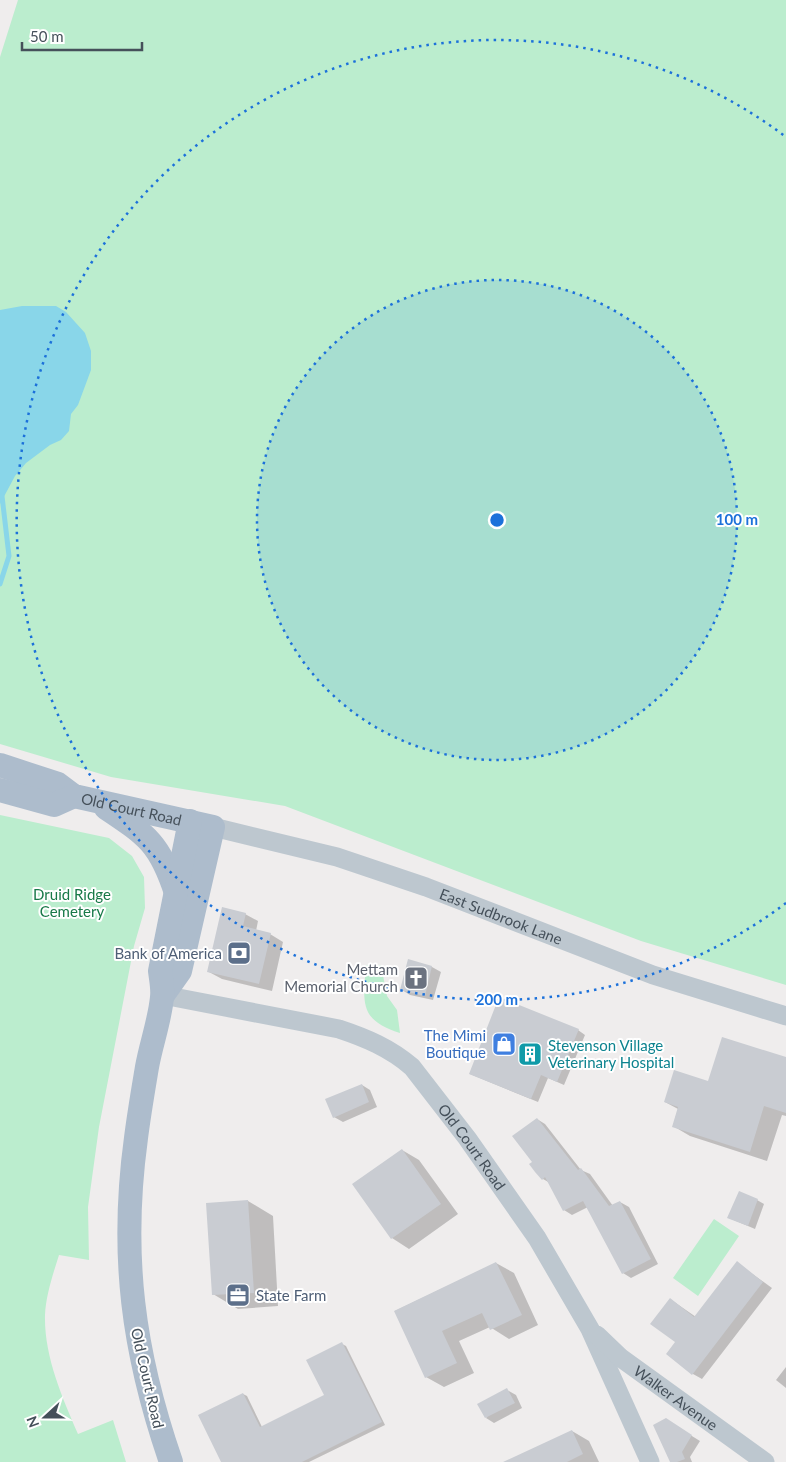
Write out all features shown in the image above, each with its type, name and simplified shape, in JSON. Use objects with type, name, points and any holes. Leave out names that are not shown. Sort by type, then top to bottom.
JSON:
[{"type":"main road","name":"Old Court Road","points":[[0,765],[58,784],[85,798],[213,827],[180,971],[163,995]]},
{"type":"main road","name":"Old Court Road","points":[[0,790],[54,805],[85,798]]},
{"type":"main road","points":[[85,798],[141,831],[154,843],[167,867],[176,895]]},
{"type":"main road","name":"Old Court Road","points":[[171,1462],[151,1401],[139,1352],[132,1300],[129,1257],[129,1208],[135,1139],[147,1067],[163,995],[160,971],[190,821]]},
{"type":"street","name":"East Sudbrook Lane","points":[[213,827],[337,857],[426,887],[491,914],[653,975],[786,1016]]},
{"type":"street","name":"Old Court Road","points":[[163,995],[339,1029],[363,1037],[401,1058],[412,1067],[514,1203],[537,1238],[590,1329],[650,1462]]},
{"type":"street","name":"Walker Avenue","points":[[590,1329],[620,1358],[765,1462]]},
{"type":"green space","points":[[18,0],[786,0],[786,985],[641,941],[285,806],[111,777],[0,744],[0,57]]},
{"type":"green space","name":"Druid Ridge Cemetery","points":[[0,815],[109,838],[132,856],[144,877],[145,908],[134,946],[99,1127],[88,1207],[89,1260],[59,1255],[48,1292],[45,1315],[47,1346],[55,1376],[78,1434],[113,1420],[126,1462],[0,1462]]},
{"type":"green space","points":[[366,965],[381,965],[387,996],[397,1010],[400,1033],[377,1022],[370,1016],[366,1008],[364,990]]},
{"type":"green space","points":[[714,1219],[739,1236],[698,1296],[673,1278]]},
{"type":"water","points":[[22,306],[56,306],[66,312],[85,333],[91,351],[91,370],[78,405],[71,414],[69,431],[61,440],[50,445],[26,463],[15,476],[0,504],[0,310]]},
{"type":"building","name":"Bank of America","points":[[222,907],[246,913],[243,926],[271,933],[259,984],[207,972]]},
{"type":"building","name":"Mettam Memorial Church","points":[[408,959],[432,966],[425,996],[400,990]]},
{"type":"building","points":[[499,997],[579,1029],[557,1082],[541,1075],[531,1099],[469,1074]]},
{"type":"building","points":[[722,1037],[786,1057],[786,1113],[764,1106],[750,1152],[672,1127],[678,1107],[664,1102],[674,1070],[708,1081]]},
{"type":"building","points":[[362,1084],[369,1102],[333,1118],[325,1099]]},
{"type":"building","points":[[537,1118],[578,1170],[581,1168],[609,1206],[620,1201],[651,1259],[622,1274],[583,1201],[563,1211],[545,1177],[542,1180],[535,1172],[529,1164],[532,1162],[512,1136]]},
{"type":"building","points":[[402,1149],[441,1204],[391,1239],[352,1184]]},
{"type":"building","points":[[739,1191],[758,1199],[748,1226],[727,1218]]},
{"type":"building","points":[[248,1200],[254,1293],[212,1295],[206,1203]]},
{"type":"building","points":[[737,1261],[763,1282],[692,1375],[666,1354],[675,1342],[650,1324],[670,1298],[694,1317]]},
{"type":"building","points":[[496,1262],[522,1315],[490,1330],[482,1313],[442,1331],[457,1363],[425,1378],[394,1311]]},
{"type":"building","points":[[342,1342],[382,1422],[302,1462],[221,1462],[198,1415],[243,1393],[260,1427],[324,1395],[306,1360]]},
{"type":"building","points":[[507,1388],[515,1403],[485,1418],[477,1404]]},
{"type":"building","points":[[666,1418],[692,1435],[682,1452],[685,1459],[677,1462],[670,1462],[653,1425]]},
{"type":"building","points":[[572,1430],[583,1454],[567,1462],[503,1462]]},
{"type":"waterway","points":[[0,584],[9,556],[2,496]]},
{"type":"place","name":"Bank of America","points":[[239,953]]},
{"type":"place","name":"Mettam Memorial Church","points":[[416,978]]},
{"type":"place","name":"The Mimi Boutique","points":[[504,1044]]},
{"type":"place","name":"Stevenson Village Veterinary Hospital","points":[[530,1054]]},
{"type":"place","name":"State Farm","points":[[238,1295]]}]
